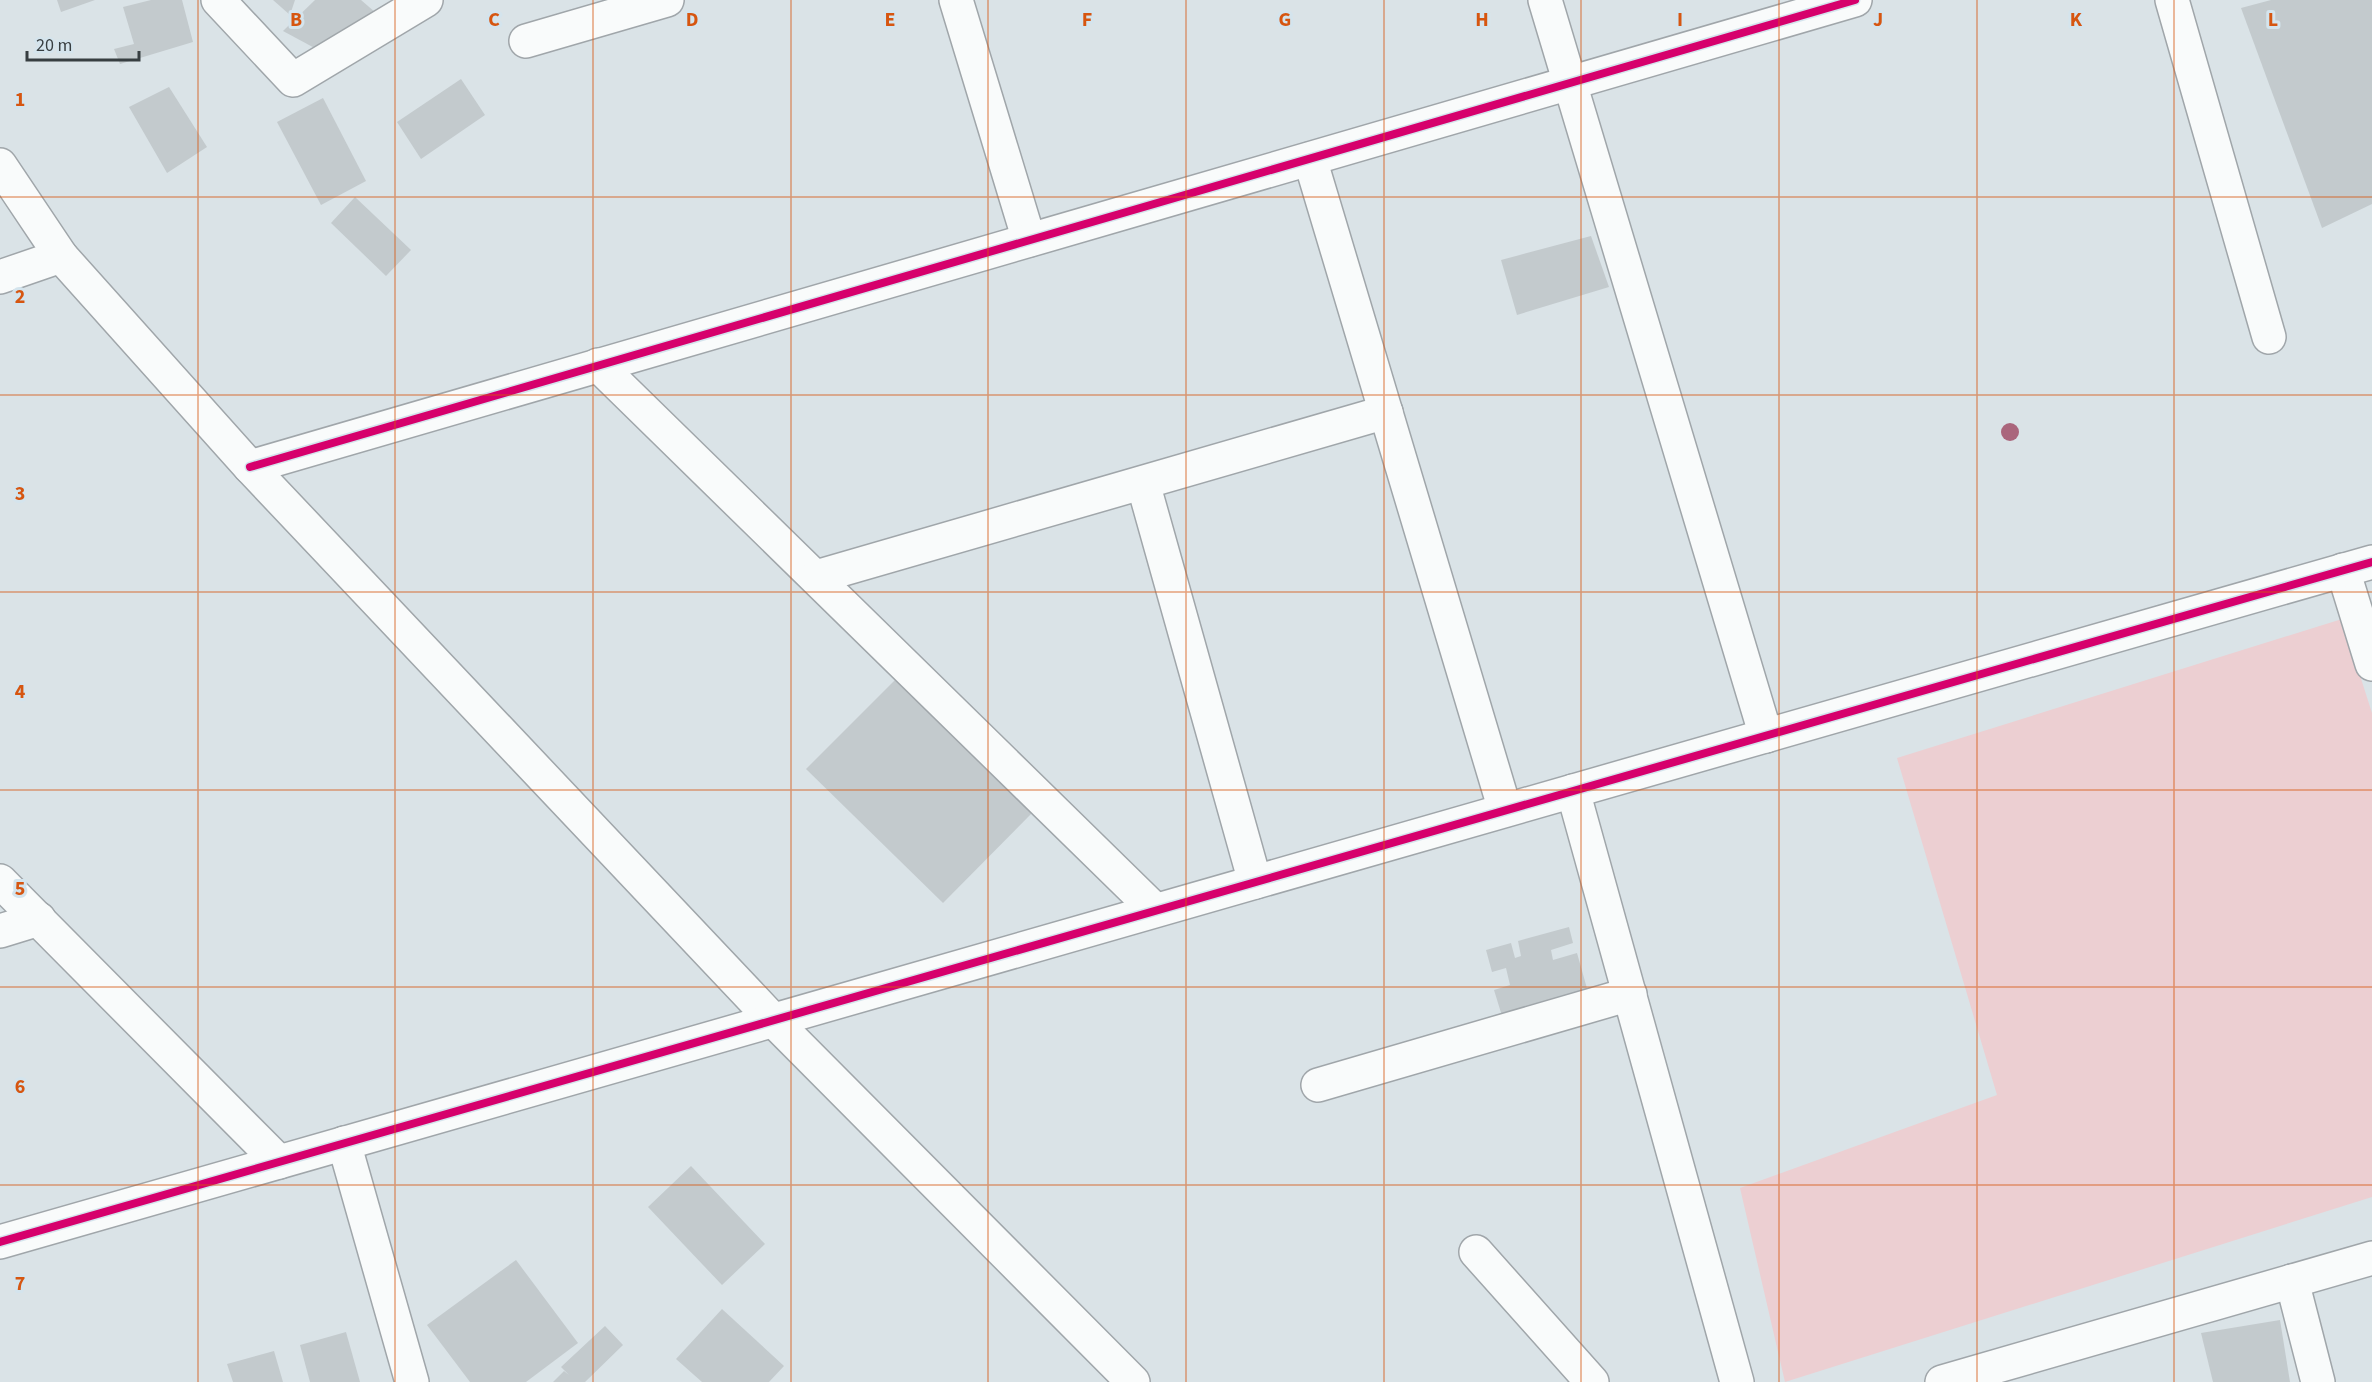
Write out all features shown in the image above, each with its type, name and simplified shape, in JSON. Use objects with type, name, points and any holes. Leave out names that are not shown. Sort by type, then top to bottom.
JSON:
[{"type":"street","points":[[218,0],[293,80],[426,0]]},
{"type":"street","points":[[526,41],[667,0]]},
{"type":"street","points":[[956,0],[1029,240]]},
{"type":"street","points":[[1545,0],[1766,736]]},
{"type":"street","points":[[250,467],[1855,0]]},
{"type":"street","points":[[2172,0],[2269,337]]},
{"type":"street","points":[[1310,159],[1505,810]]},
{"type":"street","points":[[0,165],[61,256],[250,467],[773,1020],[1133,1382]]},
{"type":"street","points":[[0,277],[61,256]]},
{"type":"street","points":[[598,365],[1155,910]]},
{"type":"street","points":[[816,578],[1386,412]]},
{"type":"street","points":[[1143,483],[1255,882]]},
{"type":"street","points":[[0,1242],[2357,566],[2372,664]]},
{"type":"street","points":[[1573,791],[1737,1382]]},
{"type":"street","points":[[0,881],[279,1162]]},
{"type":"street","points":[[0,930],[39,919]]},
{"type":"street","points":[[1318,1085],[1629,994]]},
{"type":"street","points":[[344,1143],[412,1382]]},
{"type":"street","points":[[1476,1252],[1592,1382]]},
{"type":"street","points":[[1942,1382],[2372,1258]]},
{"type":"street","points":[[2292,1281],[2318,1382]]},
{"type":"shaded area","points":[[2342,619],[2372,713],[2372,1197],[1785,1382],[1740,1188],[1997,1095],[1897,758]]},
{"type":"building","points":[[57,0],[95,0],[61,12]]},
{"type":"building","points":[[151,0],[182,0],[193,42],[120,64],[114,49],[134,44],[123,7]]},
{"type":"building","points":[[273,0],[295,0],[290,15]]},
{"type":"building","points":[[315,0],[361,0],[376,13],[322,52],[283,31]]},
{"type":"building","points":[[2271,0],[2372,0],[2372,204],[2322,228],[2241,8]]},
{"type":"building","points":[[461,79],[485,115],[421,159],[397,122]]},
{"type":"building","points":[[169,87],[207,147],[167,173],[129,107]]},
{"type":"building","points":[[323,98],[366,181],[321,205],[277,122]]},
{"type":"building","points":[[355,197],[411,250],[386,276],[331,223]]},
{"type":"building","points":[[1591,236],[1609,287],[1517,315],[1501,260]]},
{"type":"building","points":[[897,678],[1033,812],[943,903],[806,769]]},
{"type":"building","points":[[1569,927],[1573,943],[1551,950],[1553,960],[1577,953],[1588,992],[1502,1016],[1494,990],[1510,985],[1506,968],[1492,972],[1486,950],[1511,943],[1515,958],[1521,956],[1518,941]]},
{"type":"building","points":[[691,1166],[765,1244],[722,1285],[648,1207]]},
{"type":"building","points":[[516,1260],[578,1343],[526,1382],[470,1382],[427,1325]]},
{"type":"building","points":[[722,1309],[784,1366],[769,1382],[702,1382],[676,1359]]},
{"type":"building","points":[[2280,1320],[2290,1382],[2213,1382],[2201,1333]]},
{"type":"building","points":[[605,1326],[623,1345],[585,1382],[553,1382],[564,1371],[569,1375],[561,1367]]},
{"type":"building","points":[[346,1332],[360,1382],[310,1382],[300,1345]]},
{"type":"building","points":[[274,1351],[283,1382],[233,1382],[227,1364]]},
{"type":"cycle path","points":[[250,467],[1855,0]]},
{"type":"cycle path","points":[[0,1242],[2372,562]]}]
